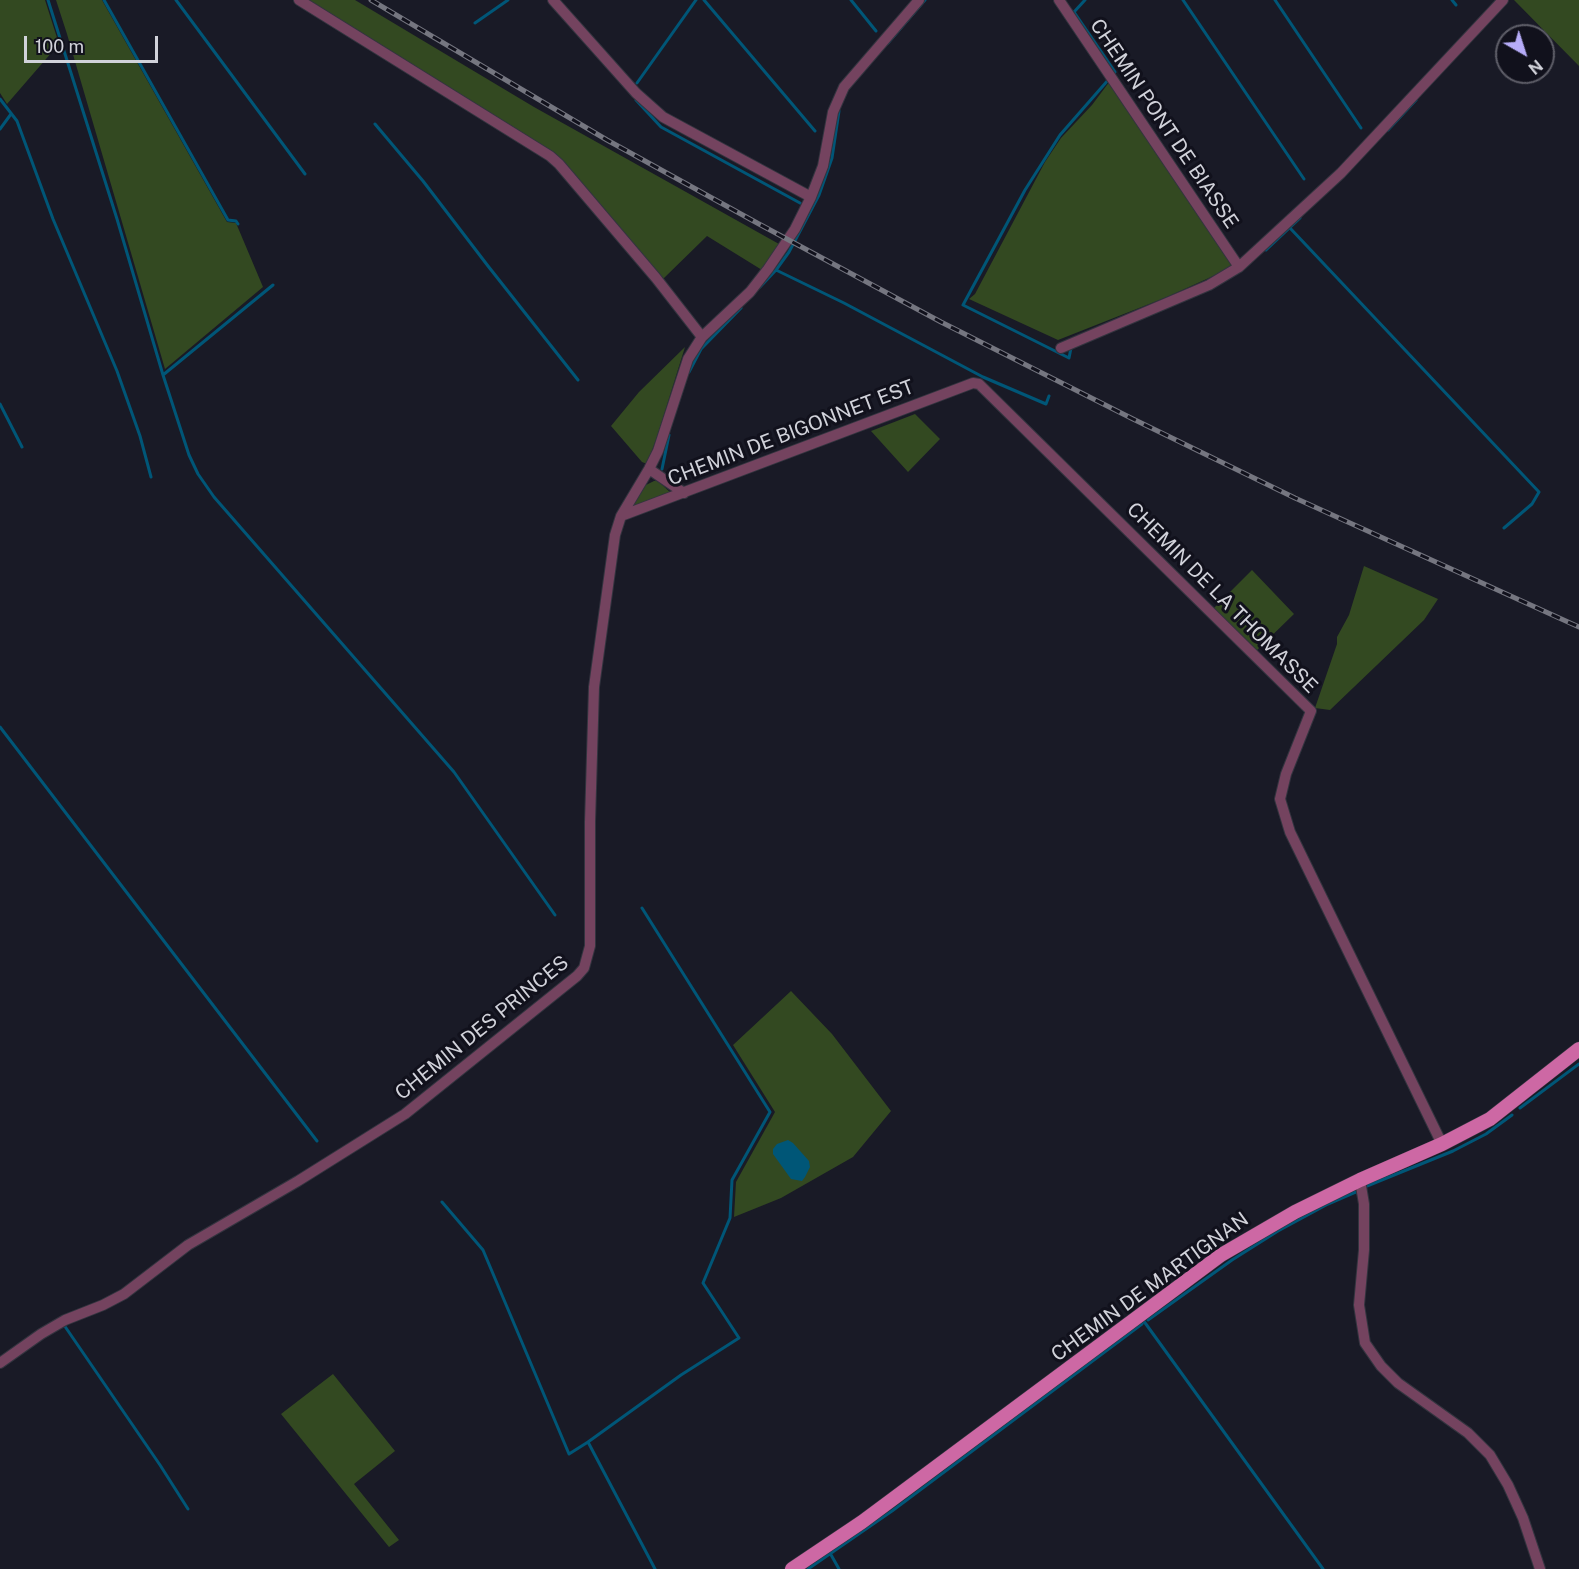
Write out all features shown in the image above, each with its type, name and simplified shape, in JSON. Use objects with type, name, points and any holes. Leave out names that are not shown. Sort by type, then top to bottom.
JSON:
[{"type":"main road","name":"CHEMIN DE MARTIGNAN","points":[[792,1569],[853,1528],[1221,1255],[1267,1227],[1490,1119],[1579,1049]]},
{"type":"street","points":[[299,0],[550,156],[656,278],[702,337]]},
{"type":"street","points":[[553,0],[636,93],[663,117],[811,197]]},
{"type":"street","name":"CHEMIN DES PRINCES","points":[[0,1364],[57,1324],[124,1294],[188,1245],[298,1181],[405,1114],[584,968],[590,946],[590,822],[594,687],[615,535],[621,516],[658,451],[688,358],[702,337],[750,292],[795,229],[823,166],[832,112],[844,87],[919,0]]},
{"type":"street","name":"CHEMIN PONT DE BIASSE","points":[[1059,0],[1239,267]]},
{"type":"street","points":[[1061,348],[1209,285],[1239,267],[1341,173],[1503,0]]},
{"type":"street","name":"CHEMIN DE BIGONNET EST","points":[[621,516],[973,383]]},
{"type":"street","name":"CHEMIN DE LA THOMASSE","points":[[973,383],[980,384],[1311,711],[1289,764],[1280,799],[1290,831],[1442,1144]]},
{"type":"street","points":[[649,469],[684,493]]},
{"type":"street","points":[[1360,1180],[1364,1204],[1364,1251],[1359,1305],[1365,1343],[1381,1366],[1398,1383],[1468,1433],[1490,1455],[1508,1485],[1523,1518],[1540,1569]]},
{"type":"green space","points":[[0,0],[45,0],[59,44],[7,104],[0,93]]},
{"type":"green space","points":[[56,0],[102,0],[227,222],[236,223],[263,287],[165,369],[67,34]]},
{"type":"green space","points":[[307,0],[355,0],[534,107],[779,244],[762,270],[707,236],[663,279],[564,163]]},
{"type":"green space","points":[[1514,0],[1579,0],[1579,66],[1555,42],[1555,24],[1538,24]]},
{"type":"green space","points":[[1110,81],[1233,267],[1167,297],[1058,340],[969,299],[975,294],[1045,162],[1061,138],[1092,105]]},
{"type":"green space","points":[[685,347],[647,464],[642,462],[611,426],[639,392]]},
{"type":"green space","points":[[915,414],[940,439],[908,472],[871,431]]},
{"type":"green space","points":[[658,481],[672,494],[630,511],[644,486]]},
{"type":"green space","points":[[1364,566],[1438,599],[1424,620],[1330,710],[1315,708],[1337,644],[1337,637],[1349,615]]},
{"type":"green space","points":[[1252,570],[1294,614],[1255,652],[1213,609]]},
{"type":"green space","points":[[791,991],[832,1034],[891,1111],[853,1157],[781,1198],[734,1217],[736,1182],[775,1112],[733,1045]]},
{"type":"green space","points":[[333,1374],[395,1451],[354,1484],[399,1540],[389,1547],[281,1414]]},
{"type":"water","points":[[788,1140],[809,1161],[810,1167],[802,1181],[791,1179],[773,1154],[773,1149],[777,1144]]},
{"type":"waterway","points":[[48,0],[163,375]]},
{"type":"waterway","points":[[104,0],[228,220],[236,221],[238,224]]},
{"type":"waterway","points":[[176,0],[305,174]]},
{"type":"waterway","points":[[475,23],[508,0]]},
{"type":"waterway","points":[[637,83],[696,0]]},
{"type":"waterway","points":[[704,0],[815,131]]},
{"type":"waterway","points":[[851,0],[876,31]]},
{"type":"waterway","points":[[888,43],[925,0]]},
{"type":"waterway","points":[[1085,0],[1074,12],[1115,72],[1113,74]]},
{"type":"waterway","points":[[1183,0],[1304,179]]},
{"type":"waterway","points":[[1275,0],[1361,128]]},
{"type":"waterway","points":[[1452,0],[1456,5]]},
{"type":"waterway","points":[[1071,348],[1069,358],[963,305],[1025,190],[1060,135],[1109,79]]},
{"type":"waterway","points":[[0,99],[17,121],[53,219],[117,371],[140,436],[151,477]]},
{"type":"waterway","points":[[636,100],[661,127],[800,203]]},
{"type":"waterway","points":[[1388,130],[1416,100]]},
{"type":"waterway","points":[[760,287],[789,252],[819,195],[832,158],[839,111]]},
{"type":"waterway","points":[[0,129],[11,114]]},
{"type":"waterway","points":[[375,124],[423,181],[578,380]]},
{"type":"waterway","points":[[1266,250],[1300,218]]},
{"type":"waterway","points":[[1290,228],[1539,492],[1532,504],[1504,528]]},
{"type":"waterway","points":[[776,270],[844,303],[983,377],[1046,404],[1049,396]]},
{"type":"waterway","points":[[273,285],[163,375],[189,455],[198,474],[214,497],[454,772],[555,915]]},
{"type":"waterway","points":[[689,372],[701,349],[741,308]]},
{"type":"waterway","points":[[0,404],[22,447]]},
{"type":"waterway","points":[[662,469],[669,435]]},
{"type":"waterway","points":[[0,727],[317,1141]]},
{"type":"waterway","points":[[588,1442],[681,1375],[739,1338],[703,1283],[730,1218],[732,1180],[770,1112],[642,908]]},
{"type":"waterway","points":[[1520,1108],[1579,1064]]},
{"type":"waterway","points":[[1367,1186],[1453,1151],[1486,1134],[1512,1115]]},
{"type":"waterway","points":[[1148,1320],[1232,1260],[1278,1231],[1328,1204],[1358,1191],[1358,1194]]},
{"type":"waterway","points":[[442,1202],[483,1250],[569,1454],[588,1442],[655,1569]]},
{"type":"waterway","points":[[1143,1320],[1323,1569]]},
{"type":"waterway","points":[[808,1569],[892,1511],[1142,1324]]},
{"type":"waterway","points":[[64,1325],[188,1509]]},
{"type":"waterway","points":[[830,1553],[839,1569]]},
{"type":"railway","points":[[371,0],[607,140],[941,322],[1295,498],[1579,627]]}]
